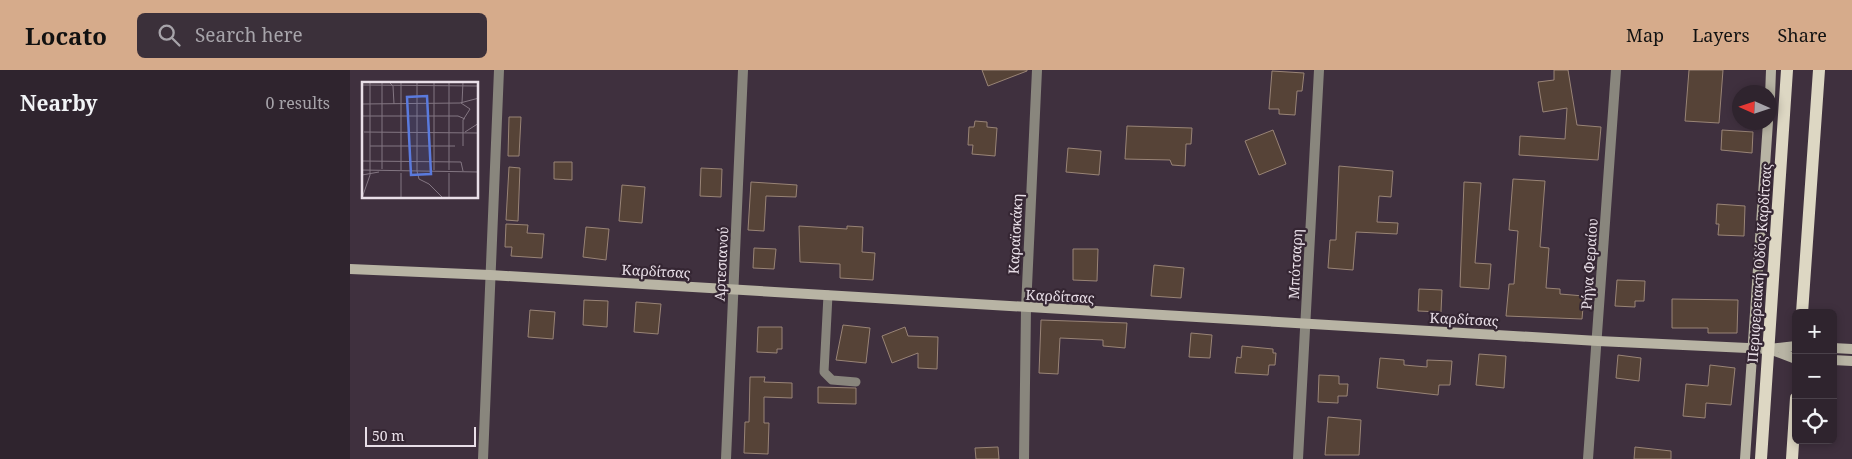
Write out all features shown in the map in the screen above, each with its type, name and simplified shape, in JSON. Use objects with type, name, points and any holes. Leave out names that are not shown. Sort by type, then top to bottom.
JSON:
[{"type":"main road","name":"Περιφερειακή Οδός Καρδίτσας","points":[[1762,459],[1787,70]]},
{"type":"main road","points":[[1802,309],[1819,70]]},
{"type":"main road","points":[[1792,459],[1796,399]]},
{"type":"street","points":[[483,459],[499,70]]},
{"type":"street","name":"Αρτεσιανού","points":[[726,459],[744,70]]},
{"type":"street","name":"Καραϊσκάκη","points":[[1024,459],[1026,308],[1037,70]]},
{"type":"street","name":"Μπότσαρη","points":[[1298,459],[1320,70]]},
{"type":"street","name":"Ρήγα Φεραίου","points":[[1588,459],[1598,341],[1616,70]]},
{"type":"street","points":[[1770,85],[1771,70]]},
{"type":"street","points":[[1745,459],[1767,130]]},
{"type":"street","name":"Καρδίτσας","points":[[350,269],[490,275],[1026,308],[1769,349]]},
{"type":"street","points":[[1769,349],[1792,346]]},
{"type":"street","points":[[1837,348],[1852,349]]},
{"type":"street","points":[[1769,349],[1792,358]]},
{"type":"street","points":[[1837,360],[1852,361]]},
{"type":"lane","points":[[828,295],[824,372],[832,380],[856,382]]},
{"type":"building","points":[[982,70],[1027,70],[1027,71],[988,86]]},
{"type":"building","points":[[1554,70],[1568,70],[1577,125],[1601,127],[1598,160],[1519,155],[1520,136],[1565,139],[1567,108],[1543,112],[1538,82],[1554,80]]},
{"type":"building","points":[[1689,70],[1723,70],[1719,123],[1685,121]]},
{"type":"building","points":[[1272,71],[1304,73],[1302,91],[1297,91],[1295,115],[1279,114],[1279,109],[1269,109]]},
{"type":"building","points":[[509,117],[521,117],[519,156],[508,156]]},
{"type":"building","points":[[975,121],[987,122],[987,127],[997,128],[995,156],[972,154],[973,145],[968,145],[969,127],[974,127]]},
{"type":"building","points":[[1127,126],[1192,128],[1191,144],[1186,144],[1185,166],[1172,165],[1170,160],[1125,159]]},
{"type":"building","points":[[1273,130],[1286,164],[1259,175],[1245,141]]},
{"type":"building","points":[[1722,130],[1753,132],[1752,153],[1721,150]]},
{"type":"building","points":[[1068,148],[1101,151],[1099,175],[1066,172]]},
{"type":"building","points":[[554,162],[572,162],[572,180],[554,179]]},
{"type":"building","points":[[1339,166],[1393,171],[1391,197],[1379,196],[1377,222],[1398,223],[1397,234],[1356,232],[1353,270],[1328,268],[1330,240],[1336,240]]},
{"type":"building","points":[[509,167],[520,168],[518,221],[506,220]]},
{"type":"building","points":[[701,168],[722,169],[721,197],[700,196]]},
{"type":"building","points":[[1513,179],[1545,181],[1540,247],[1549,248],[1546,288],[1560,289],[1560,294],[1584,296],[1582,319],[1506,316],[1509,284],[1514,284],[1518,231],[1509,230]]},
{"type":"building","points":[[751,182],[797,185],[796,197],[766,196],[764,231],[748,230]]},
{"type":"building","points":[[1464,182],[1481,183],[1475,263],[1491,264],[1489,289],[1460,287]]},
{"type":"building","points":[[622,185],[645,187],[642,223],[619,221]]},
{"type":"building","points":[[1717,204],[1745,206],[1744,236],[1718,235],[1719,224],[1716,224]]},
{"type":"building","points":[[506,224],[528,225],[527,233],[544,234],[542,258],[511,256],[512,247],[505,247]]},
{"type":"building","points":[[799,226],[847,229],[847,226],[863,227],[862,252],[875,253],[873,280],[840,278],[840,264],[800,262]]},
{"type":"building","points":[[586,227],[609,229],[606,260],[583,257]]},
{"type":"building","points":[[754,248],[776,249],[774,269],[753,268]]},
{"type":"building","points":[[1073,249],[1098,249],[1097,281],[1073,280]]},
{"type":"building","points":[[1154,265],[1184,268],[1181,298],[1151,296]]},
{"type":"building","points":[[1617,280],[1645,281],[1644,301],[1635,301],[1635,307],[1615,306]]},
{"type":"building","points":[[1419,289],[1442,290],[1441,312],[1418,311]]},
{"type":"building","points":[[1672,299],[1738,300],[1737,333],[1708,333],[1708,328],[1672,328]]},
{"type":"building","points":[[584,300],[608,301],[607,327],[583,325]]},
{"type":"building","points":[[636,302],[661,304],[658,334],[634,332]]},
{"type":"building","points":[[530,310],[555,312],[553,339],[528,337]]},
{"type":"building","points":[[1041,320],[1127,323],[1125,348],[1103,346],[1103,340],[1060,338],[1058,374],[1039,373]]},
{"type":"building","points":[[843,325],[870,328],[866,363],[836,360]]},
{"type":"building","points":[[758,327],[782,327],[782,349],[777,349],[777,353],[757,352]]},
{"type":"building","points":[[905,327],[908,336],[938,337],[937,369],[918,368],[918,353],[892,363],[882,336]]},
{"type":"building","points":[[1191,333],[1212,335],[1210,358],[1189,357]]},
{"type":"building","points":[[1242,346],[1273,349],[1273,353],[1276,353],[1275,365],[1269,365],[1268,375],[1235,373],[1237,357],[1241,358]]},
{"type":"building","points":[[1479,354],[1506,356],[1504,388],[1476,385]]},
{"type":"building","points":[[1618,355],[1641,358],[1639,381],[1616,378]]},
{"type":"building","points":[[1380,358],[1404,360],[1404,365],[1427,367],[1427,360],[1452,361],[1450,385],[1439,385],[1438,395],[1377,388]]},
{"type":"building","points":[[1710,365],[1735,368],[1731,405],[1706,403],[1705,418],[1683,416],[1686,384],[1708,386]]},
{"type":"building","points":[[1319,375],[1339,376],[1339,384],[1348,384],[1347,396],[1338,396],[1338,403],[1318,402]]},
{"type":"building","points":[[750,377],[765,377],[764,382],[792,383],[792,398],[764,397],[764,423],[769,423],[768,454],[744,453],[745,422],[749,422]]},
{"type":"building","points":[[818,387],[856,388],[856,404],[818,403]]},
{"type":"building","points":[[1328,417],[1361,420],[1359,455],[1325,455]]},
{"type":"building","points":[[998,447],[999,459],[976,459],[975,448]]},
{"type":"building","points":[[1635,447],[1671,451],[1671,459],[1634,459]]}]
